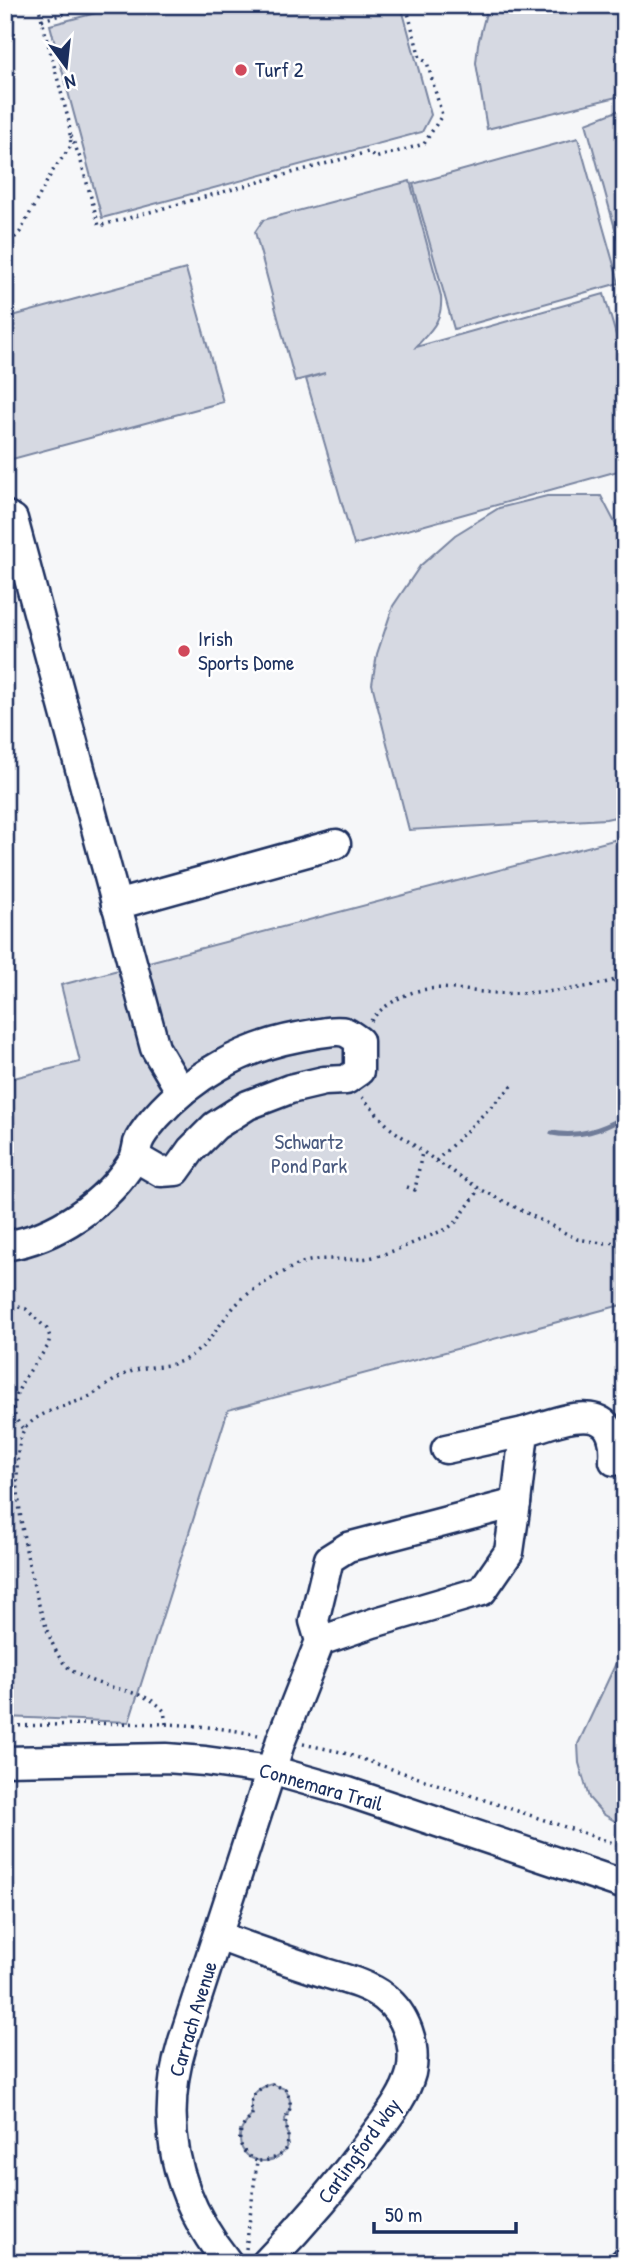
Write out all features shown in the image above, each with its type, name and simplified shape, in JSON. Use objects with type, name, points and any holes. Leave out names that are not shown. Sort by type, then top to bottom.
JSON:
[{"type":"street","points":[[5,515],[13,519],[155,1048],[181,1092]]},
{"type":"street","points":[[116,905],[336,845]]},
{"type":"street","points":[[5,1246],[21,1244],[50,1233],[79,1216],[110,1189],[135,1157],[139,1141],[155,1118],[181,1092],[223,1063],[289,1039],[344,1032],[359,1041],[359,1071],[346,1080],[324,1081],[290,1088],[248,1105],[215,1126],[191,1150],[176,1171],[161,1171],[135,1157]]},
{"type":"street","points":[[446,1449],[582,1416],[597,1419],[611,1432],[615,1443],[614,1461]]},
{"type":"street","points":[[516,1503],[348,1547],[329,1559],[314,1621],[320,1641],[482,1591],[509,1552],[516,1503],[524,1432]]},
{"type":"street","name":"Carrach Avenue","points":[[247,2259],[209,2237],[186,2193],[175,2148],[173,2081],[179,2054],[271,1770],[320,1641]]},
{"type":"street","name":"Connemara Trail","points":[[5,1761],[166,1758],[271,1770],[348,1792],[625,1885]]},
{"type":"street","name":"Carlingford Way","points":[[219,1937],[375,1992],[392,2004],[401,2015],[407,2027],[413,2058],[411,2074],[396,2105],[327,2197],[247,2259]]},
{"type":"path","points":[[38,5],[71,136],[99,226],[368,152],[374,158],[424,144],[442,115],[427,62],[420,58],[406,5]]},
{"type":"path","points":[[42,19],[96,5]]},
{"type":"path","points":[[5,248],[20,232],[52,172],[71,146],[71,136]]},
{"type":"path","points":[[359,1041],[373,1017],[382,1008],[412,991],[428,987],[498,993],[541,992],[625,977]]},
{"type":"path","points":[[346,1080],[390,1128],[480,1189],[577,1239],[602,1243],[625,1242]]},
{"type":"path","points":[[436,1161],[515,1083]]},
{"type":"path","points":[[407,1187],[415,1190],[422,1151]]},
{"type":"path","points":[[166,1724],[164,1711],[152,1700],[85,1678],[63,1662],[55,1649],[38,1603],[20,1524],[15,1463],[23,1429],[42,1415],[75,1403],[133,1371],[166,1366],[188,1358],[212,1338],[241,1299],[303,1262],[315,1258],[348,1260],[375,1256],[447,1229],[457,1222],[480,1189]]},
{"type":"path","points":[[5,1303],[26,1309],[47,1329],[50,1337],[17,1394],[13,1409],[23,1429]]},
{"type":"path","points":[[272,2084],[285,2089],[290,2100],[289,2114],[285,2119],[288,2144],[280,2156],[265,2162],[257,2161],[247,2157],[242,2148],[241,2130],[253,2114],[252,2098],[258,2089],[272,2084]]},
{"type":"path","points":[[247,2259],[257,2161]]},
{"type":"green space","name":"Turf 2","points":[[126,5],[401,5],[431,115],[422,132],[102,218],[50,25]]},
{"type":"green space","points":[[488,5],[625,5],[625,95],[487,129],[476,63]]},
{"type":"green space","points":[[625,108],[625,265],[586,123]]},
{"type":"green space","points":[[578,138],[619,283],[454,329],[413,184]]},
{"type":"green space","points":[[410,181],[441,296],[438,319],[416,347],[604,294],[625,366],[625,469],[354,545],[306,379],[325,373],[295,381],[255,232],[263,220]]},
{"type":"green space","points":[[186,269],[223,402],[5,461],[5,318]]},
{"type":"green space","points":[[547,496],[601,496],[625,542],[625,815],[606,819],[409,830],[372,684],[377,654],[393,606],[420,566],[455,535],[499,508]]},
{"type":"green space","name":"Schwartz Pond Park","points":[[625,837],[625,1304],[228,1410],[129,1722],[5,1717],[5,1080],[80,1062],[61,985]]},
{"type":"green space","points":[[625,1644],[625,1827],[603,1814],[589,1798],[579,1763],[578,1744]]},
{"type":"green space","points":[[272,2084],[285,2089],[289,2097],[290,2108],[285,2119],[288,2141],[279,2156],[263,2161],[247,2155],[242,2149],[240,2135],[252,2114],[251,2100],[255,2093]]},
{"type":"waterway","points":[[552,1133],[590,1132],[625,1117]]},
{"type":"place","name":"Turf 2","points":[[241,70]]},
{"type":"place","name":"Irish Sports Dome","points":[[184,651]]}]
